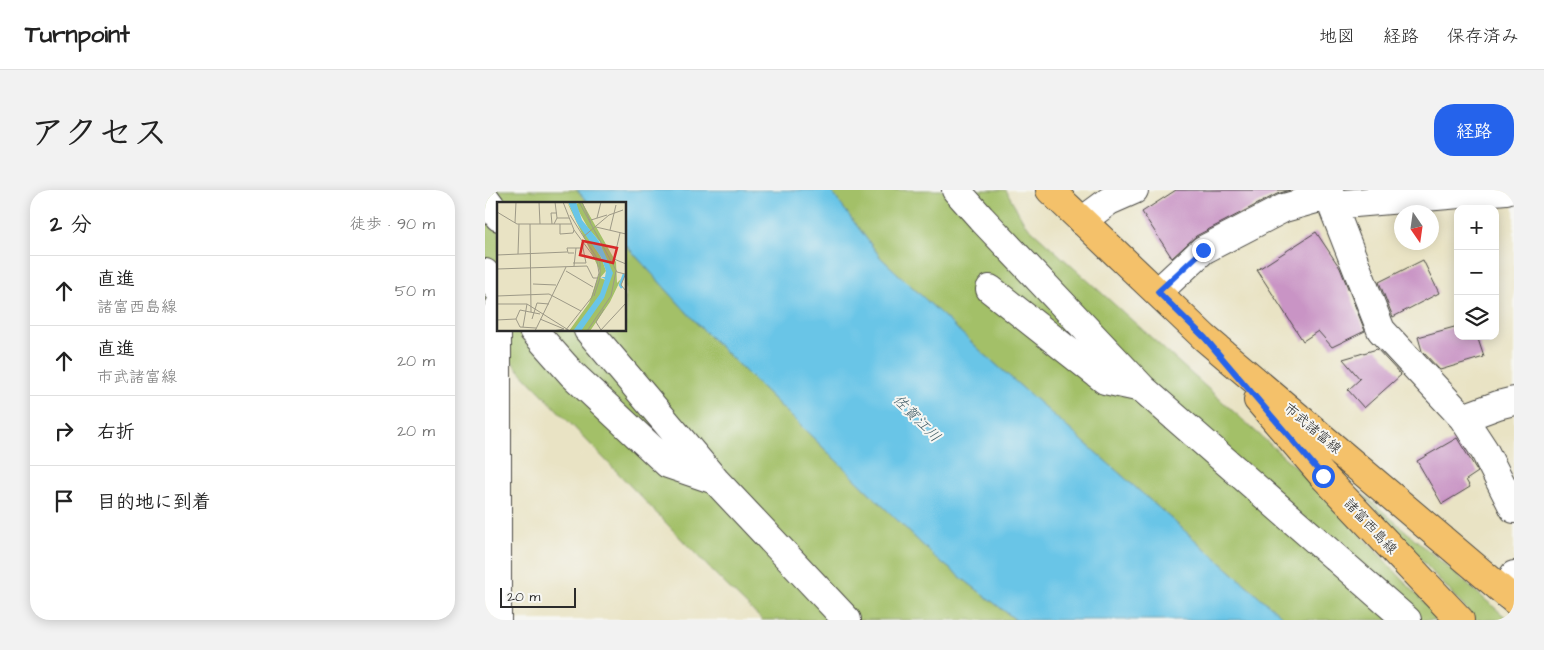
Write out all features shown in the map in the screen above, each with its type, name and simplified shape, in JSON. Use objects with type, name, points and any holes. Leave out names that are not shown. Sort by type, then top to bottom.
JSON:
[{"type":"main road","name":"市武諸富線","points":[[1050,190],[1205,338],[1512,590]]},
{"type":"main road","name":"諸富西島線","points":[[1205,338],[1323,476],[1460,620]]},
{"type":"street","points":[[956,190],[1142,388],[1407,620]]},
{"type":"street","points":[[1082,220],[1109,201],[1134,190]]},
{"type":"street","points":[[1158,292],[1203,250],[1283,208],[1330,197],[1506,190]]},
{"type":"street","points":[[1330,197],[1381,330],[1463,418],[1484,450],[1514,509]]},
{"type":"street","points":[[485,198],[497,213]]},
{"type":"street","points":[[485,273],[497,288]]},
{"type":"street","points":[[990,289],[1105,380],[1142,388]]},
{"type":"street","points":[[497,312],[497,620]]},
{"type":"street","points":[[534,331],[572,374],[668,464],[715,480]]},
{"type":"street","points":[[589,331],[715,480],[847,620]]},
{"type":"street","points":[[1463,418],[1514,401]]},
{"type":"green space","points":[[485,190],[577,190],[587,202],[497,202],[497,331],[626,331],[626,245],[703,330],[936,558],[1016,620],[762,620],[718,577],[517,368],[485,330]]},
{"type":"green space","points":[[830,190],[1006,190],[1025,224],[1303,474],[1441,620],[1286,620],[984,354],[881,258]]},
{"type":"green space","points":[[1358,490],[1509,620],[1476,620]]},
{"type":"water","name":"佐賀江川","points":[[577,190],[830,190],[881,258],[984,354],[1286,620],[1016,620],[936,558],[703,330],[626,245],[626,202],[587,202]]},
{"type":"building","points":[[1176,190],[1290,190],[1277,194],[1196,236],[1172,258],[1142,212]]},
{"type":"building","points":[[1316,232],[1340,268],[1365,331],[1332,347],[1318,331],[1303,341],[1257,270]]},
{"type":"building","points":[[1423,260],[1439,293],[1393,317],[1379,282]]},
{"type":"building","points":[[1454,327],[1454,340],[1478,340],[1484,357],[1440,370],[1422,351],[1418,337]]},
{"type":"building","points":[[1377,349],[1401,375],[1364,408],[1348,390],[1360,379],[1343,359]]},
{"type":"building","points":[[1457,438],[1478,472],[1466,480],[1470,487],[1442,504],[1417,461]]},
{"type":"route","points":[[1203,250],[1158,292],[1205,338],[1323,476]]}]
